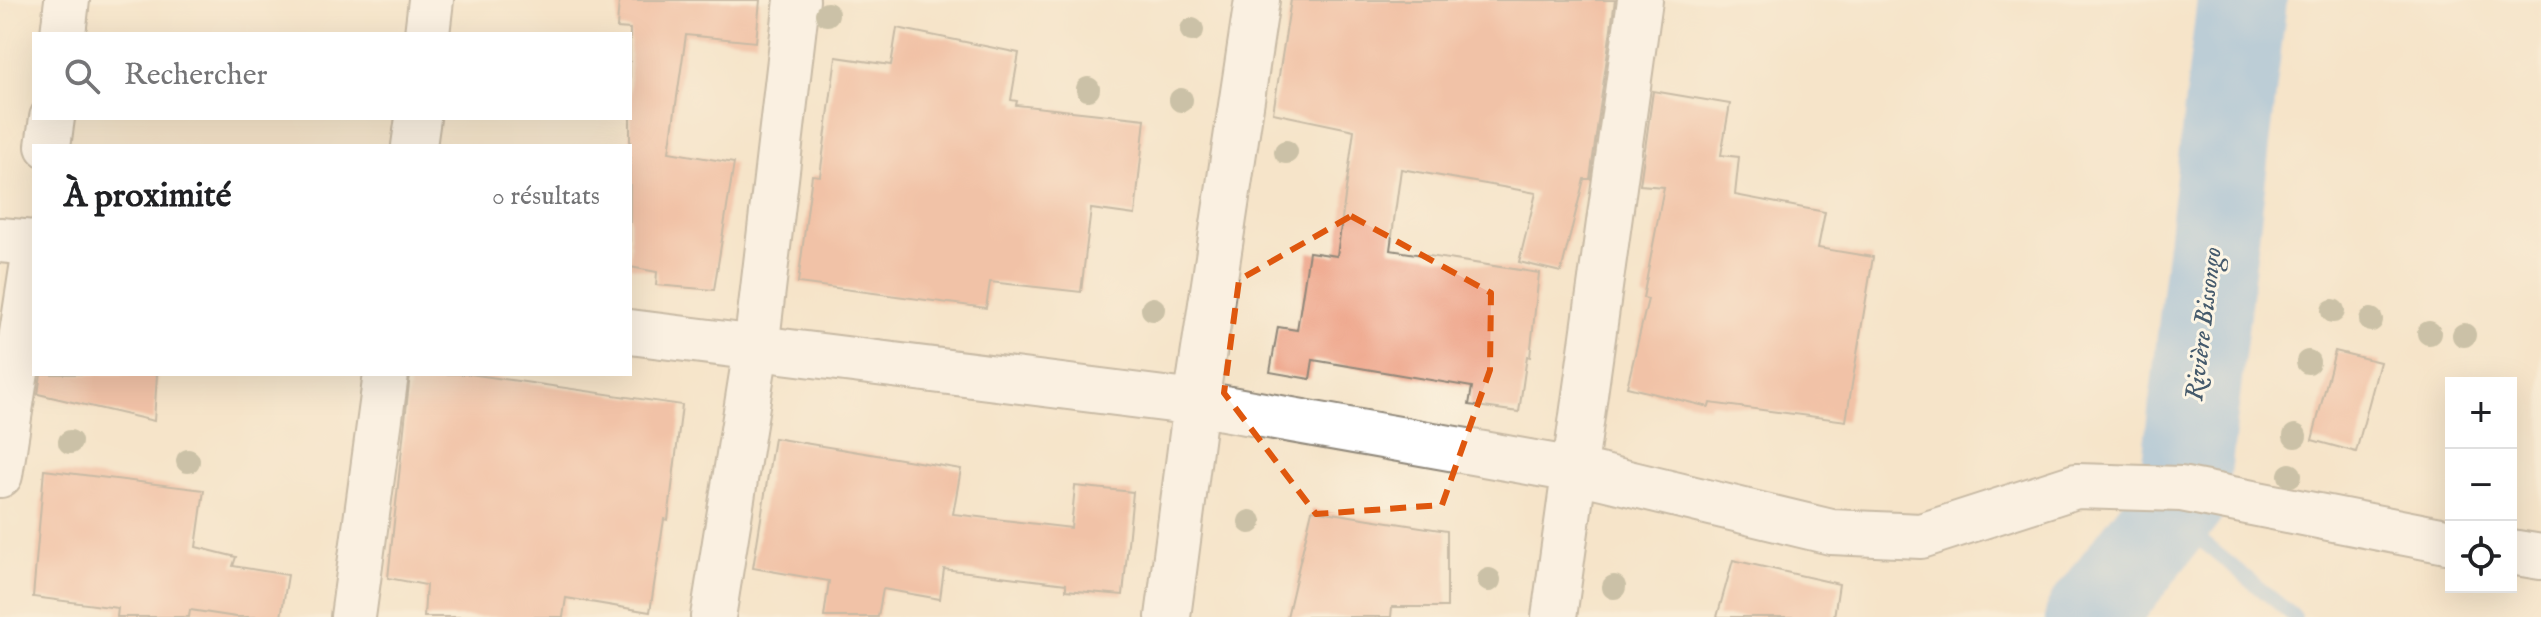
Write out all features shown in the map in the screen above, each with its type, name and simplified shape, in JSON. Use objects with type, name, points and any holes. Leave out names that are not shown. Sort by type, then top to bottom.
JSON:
[{"type":"street","points":[[63,32],[67,0]]},
{"type":"street","points":[[427,32],[431,0]]},
{"type":"street","points":[[713,617],[756,349],[797,0]]},
{"type":"street","points":[[1168,617],[1196,403],[1257,0]]},
{"type":"street","points":[[1554,617],[1640,0]]},
{"type":"street","points":[[48,144],[52,120]]},
{"type":"street","points":[[414,144],[418,120]]},
{"type":"street","points":[[0,240],[32,243]]},
{"type":"street","points":[[0,475],[32,269]]},
{"type":"street","points":[[632,332],[1196,403],[1574,470],[1831,532],[1921,536],[2076,486],[2181,489],[2445,541]]},
{"type":"street","points":[[353,617],[386,376]]},
{"type":"street","points":[[2517,553],[2541,557]]},
{"type":"highlighted area","points":[[1351,216],[1491,293],[1490,370],[1442,505],[1316,514],[1224,393],[1239,280]]},
{"type":"building","points":[[619,0],[760,0],[756,42],[686,35],[669,152],[734,163],[714,290],[656,285],[657,272],[632,267],[632,32],[617,28]]},
{"type":"building","points":[[1291,0],[1615,0],[1590,179],[1584,179],[1561,272],[1519,262],[1536,193],[1401,169],[1390,250],[1539,273],[1530,357],[1527,356],[1519,412],[1469,405],[1472,387],[1313,360],[1310,379],[1270,372],[1278,327],[1297,330],[1309,252],[1337,256],[1354,130],[1273,113]]},
{"type":"building","points":[[897,28],[1019,53],[1011,100],[1017,101],[1016,105],[1145,119],[1135,215],[1091,209],[1081,292],[990,282],[986,308],[798,283],[812,175],[820,176],[836,57],[891,65]]},
{"type":"building","points":[[1653,91],[1730,104],[1721,155],[1739,157],[1735,195],[1825,212],[1818,248],[1873,257],[1846,421],[1710,403],[1709,407],[1627,387],[1648,299],[1643,298],[1664,187],[1640,185]]},
{"type":"building","points":[[2335,351],[2380,362],[2356,452],[2312,440]]},
{"type":"building","points":[[41,376],[157,376],[154,421],[38,394]]},
{"type":"building","points":[[410,376],[484,376],[682,405],[668,520],[664,519],[650,612],[566,598],[563,617],[424,617],[426,585],[388,578]]},
{"type":"building","points":[[774,438],[961,469],[953,514],[1071,528],[1075,486],[1133,492],[1123,595],[1066,590],[1066,584],[944,569],[940,599],[883,589],[878,617],[824,617],[829,581],[753,568]]},
{"type":"building","points":[[44,470],[204,490],[196,547],[236,557],[233,566],[288,575],[281,617],[236,617],[190,610],[189,617],[117,617],[118,608],[33,597]]},
{"type":"building","points":[[1312,510],[1447,531],[1447,607],[1392,607],[1391,617],[1287,617]]},
{"type":"building","points":[[1733,560],[1839,584],[1834,617],[1717,617]]},
{"type":"waterway","name":"Rivière Bissongo","points":[[2090,617],[2183,497],[2242,0]]},
{"type":"waterway","points":[[2150,499],[2295,617]]}]
